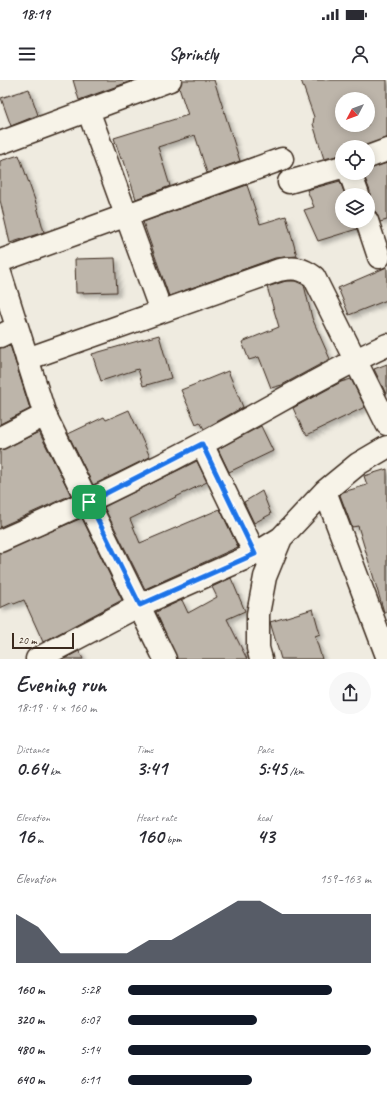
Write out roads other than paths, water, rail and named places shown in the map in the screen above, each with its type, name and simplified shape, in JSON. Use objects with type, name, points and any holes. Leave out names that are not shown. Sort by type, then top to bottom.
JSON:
[{"type":"street","points":[[0,143],[88,110],[126,87],[170,80]]},
{"type":"street","points":[[88,110],[128,216],[161,311]]},
{"type":"street","points":[[375,154],[387,150]]},
{"type":"street","points":[[0,261],[128,216],[282,159]]},
{"type":"street","points":[[289,182],[335,168]]},
{"type":"street","points":[[369,228],[379,257]]},
{"type":"street","points":[[27,359],[279,270],[293,267],[304,270],[314,277],[387,424]]},
{"type":"street","points":[[0,273],[8,332],[27,359],[46,416],[140,605],[165,659]]},
{"type":"street","points":[[0,541],[89,502],[202,444],[356,360],[387,345]]},
{"type":"street","points":[[0,438],[46,416]]},
{"type":"street","points":[[202,444],[255,554]]},
{"type":"street","points":[[37,659],[140,605],[255,554],[281,538],[325,491],[358,464],[387,447]]},
{"type":"street","points":[[325,491],[387,656]]},
{"type":"street","points":[[261,659],[258,648],[258,614],[265,577],[281,538]]}]
